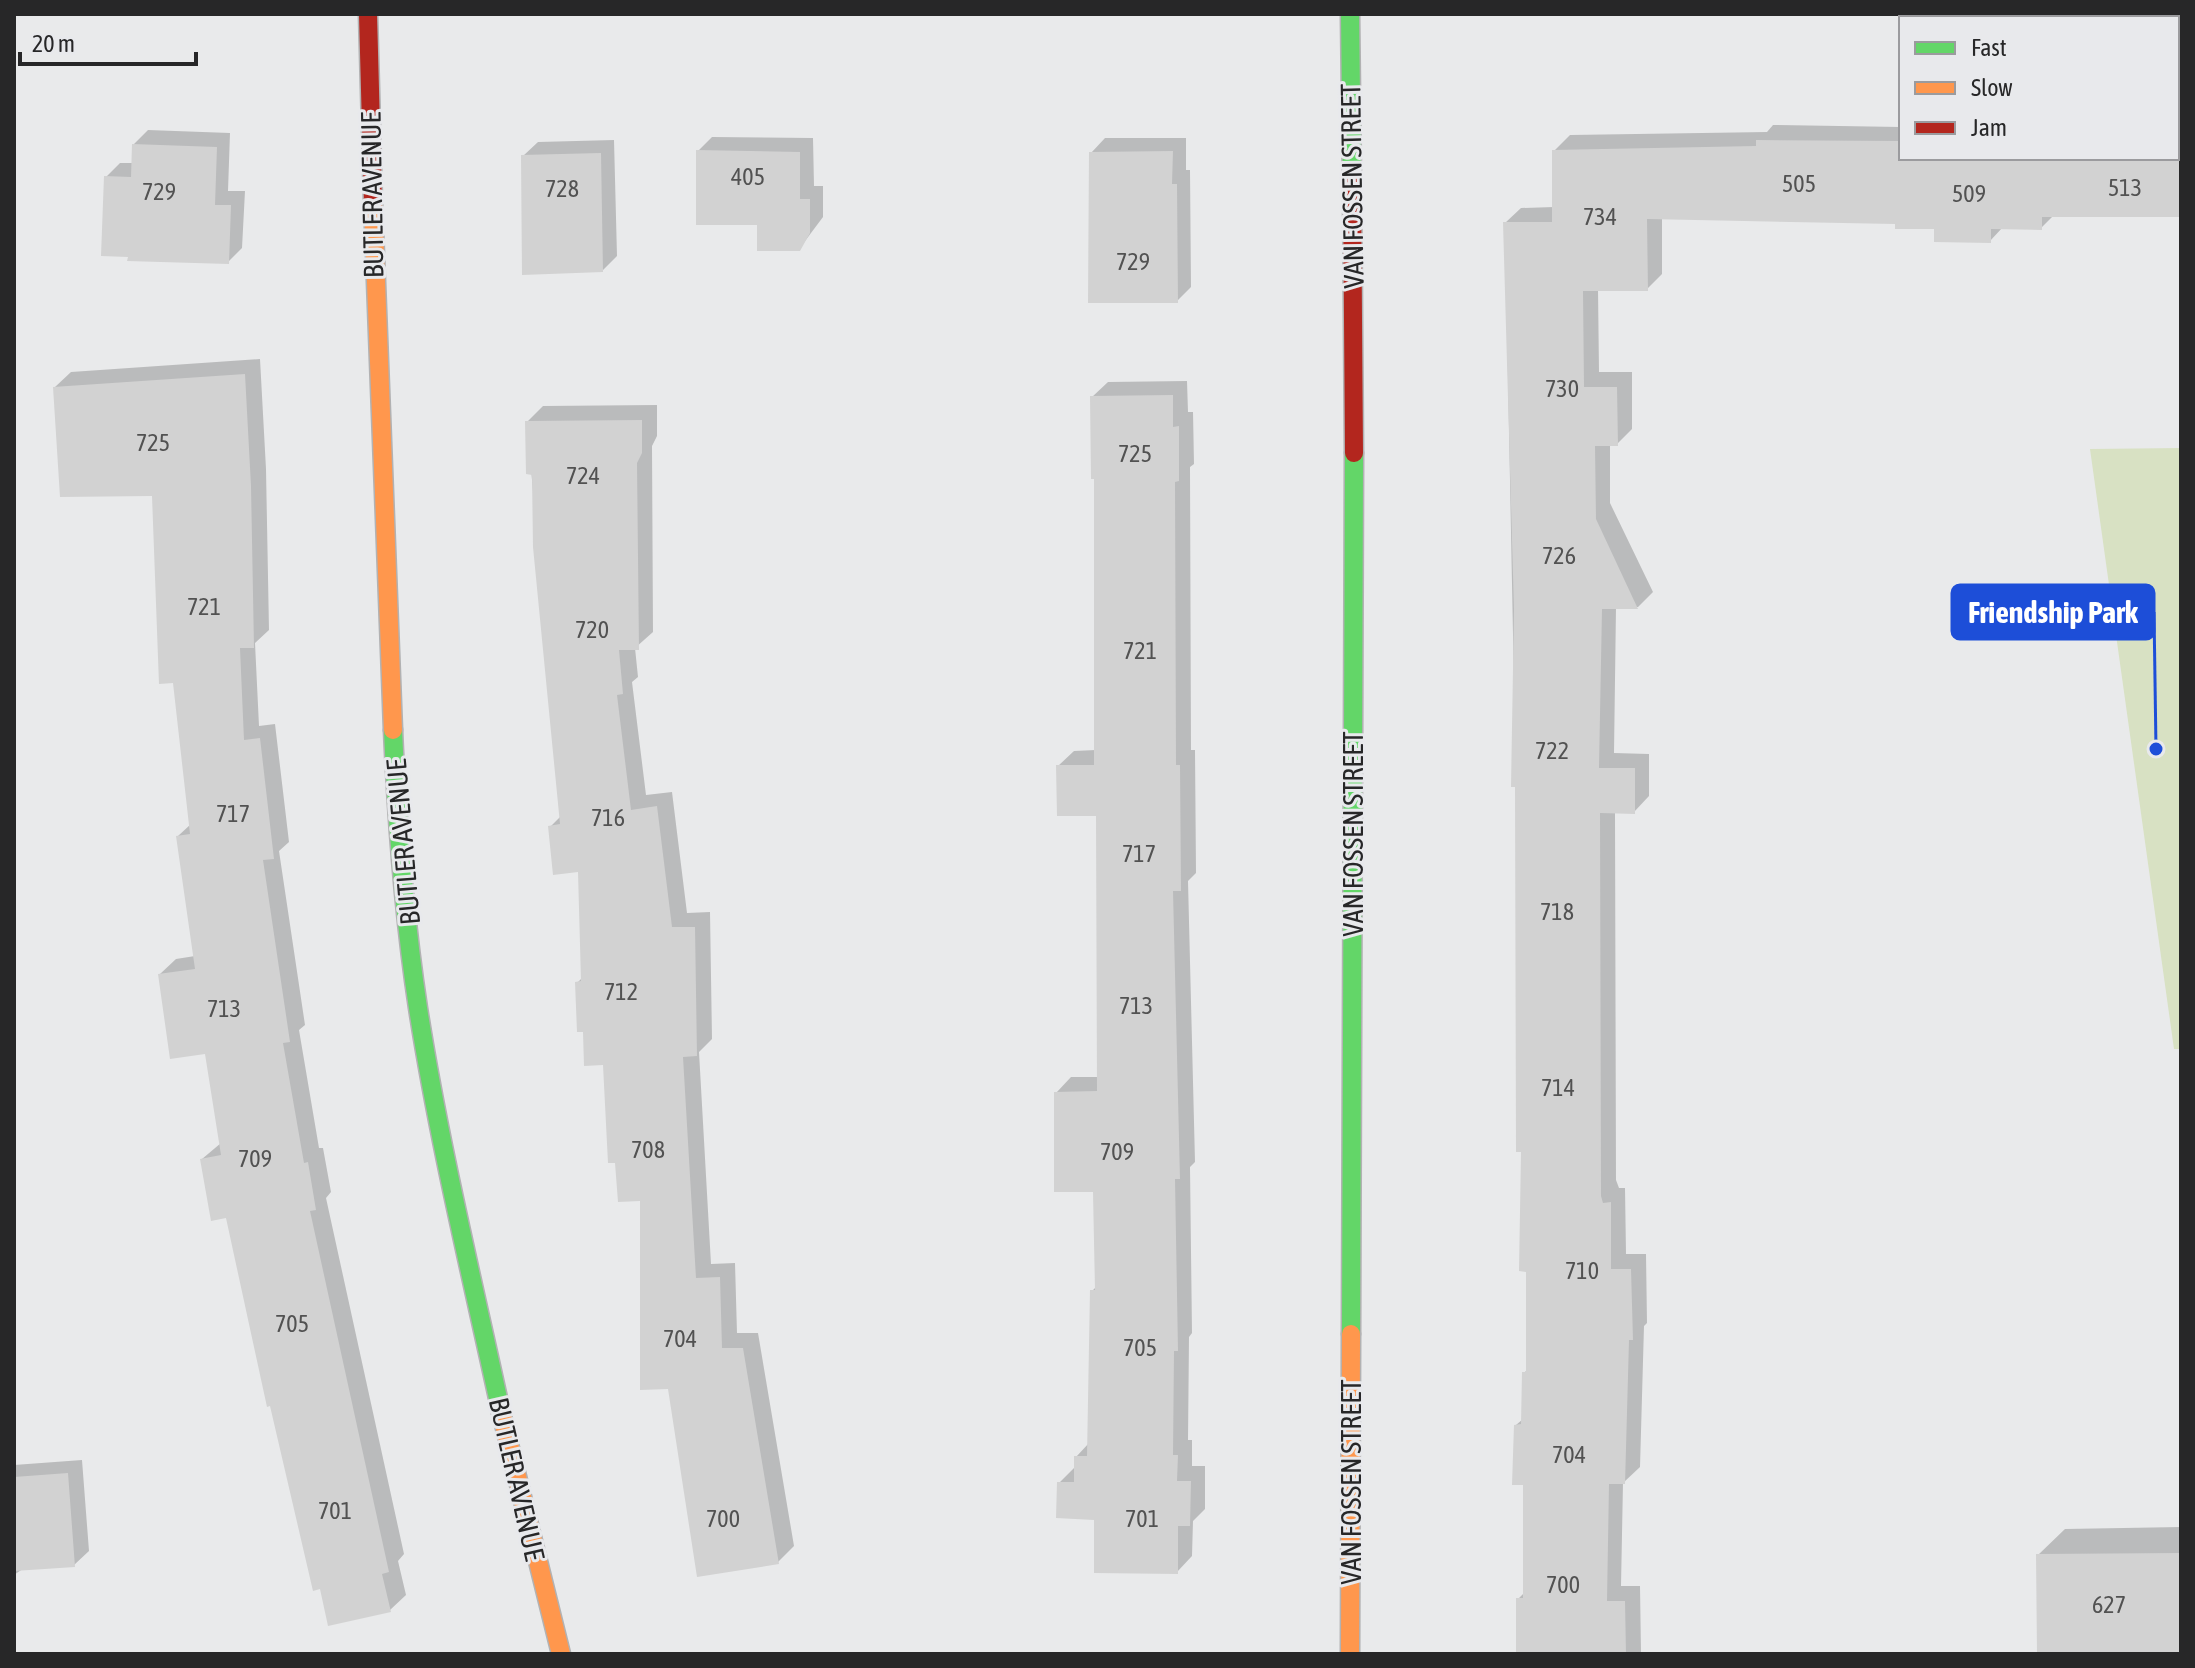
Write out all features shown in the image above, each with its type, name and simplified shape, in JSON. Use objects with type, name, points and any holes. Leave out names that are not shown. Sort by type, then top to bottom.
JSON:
[{"type":"street","name":"BUTLER AVENUE","points":[[368,14],[375,301],[396,792],[418,1005],[439,1125],[510,1455],[561,1654]]},
{"type":"street","name":"VAN FOSSEN STREET","points":[[1350,14],[1354,468],[1350,1654]]},
{"type":"green space","points":[[2181,448],[2181,1049],[2174,1049],[2090,449]]},
{"type":"building","points":[[1756,140],[1899,141],[1899,160],[2181,158],[2181,217],[2042,217],[2042,230],[1991,229],[1991,243],[1934,242],[1934,229],[1895,229],[1895,224],[1647,219],[1648,291],[1583,291],[1584,387],[1617,387],[1618,446],[1595,446],[1596,519],[1638,609],[1602,609],[1599,768],[1635,768],[1635,814],[1600,813],[1601,1196],[1603,1203],[1611,1202],[1611,1269],[1631,1269],[1633,1340],[1629,1340],[1625,1484],[1609,1484],[1607,1601],[1625,1601],[1626,1654],[1516,1654],[1516,1598],[1523,1598],[1523,1485],[1512,1485],[1514,1425],[1521,1424],[1522,1372],[1526,1372],[1526,1272],[1519,1271],[1521,1152],[1516,1152],[1515,787],[1511,787],[1514,610],[1503,222],[1552,222],[1552,150],[1756,146]]},
{"type":"building","points":[[132,144],[217,147],[215,205],[231,205],[229,264],[127,261],[128,257],[101,256],[104,176],[131,177]]},
{"type":"building","points":[[696,150],[800,152],[800,199],[810,199],[810,233],[800,251],[757,251],[757,225],[696,225]]},
{"type":"building","points":[[1173,151],[1172,184],[1177,184],[1178,303],[1088,303],[1089,152]]},
{"type":"building","points":[[601,153],[603,272],[522,275],[521,155]]},
{"type":"building","points":[[245,374],[254,648],[240,648],[244,740],[260,738],[274,859],[263,860],[290,1042],[283,1043],[304,1163],[308,1162],[316,1210],[310,1211],[389,1572],[382,1574],[391,1612],[328,1626],[320,1589],[313,1591],[270,1406],[267,1407],[226,1218],[211,1221],[200,1159],[221,1155],[205,1054],[170,1059],[158,974],[195,969],[176,836],[190,834],[173,683],[159,684],[152,496],[60,497],[53,387]]},
{"type":"building","points":[[1173,395],[1173,427],[1179,426],[1179,481],[1175,482],[1176,765],[1180,765],[1181,891],[1173,891],[1180,1179],[1175,1179],[1178,1351],[1174,1351],[1173,1455],[1178,1455],[1177,1481],[1191,1481],[1190,1526],[1178,1526],[1178,1574],[1094,1573],[1094,1520],[1056,1518],[1057,1482],[1074,1482],[1074,1456],[1087,1456],[1090,1290],[1095,1290],[1093,1192],[1054,1192],[1054,1092],[1097,1091],[1096,816],[1057,816],[1056,765],[1094,765],[1094,479],[1091,479],[1090,396]]},
{"type":"building","points":[[642,420],[642,453],[637,463],[639,650],[619,650],[623,694],[617,695],[631,810],[657,806],[672,927],[695,927],[697,1056],[683,1057],[696,1278],[720,1277],[722,1348],[743,1348],[779,1564],[697,1577],[668,1389],[640,1390],[640,1201],[618,1202],[615,1163],[608,1163],[603,1065],[584,1066],[583,1032],[577,1032],[575,982],[581,981],[578,872],[553,875],[548,826],[560,824],[533,547],[532,475],[526,474],[525,421]]},
{"type":"building","points":[[68,1473],[75,1567],[14,1571],[14,1477]]},
{"type":"building","points":[[2181,1553],[2181,1654],[2037,1654],[2036,1554]]},
{"type":"traffic: fast","points":[[1350,14],[1352,184]]},
{"type":"traffic: fast","points":[[1351,1334],[1354,453]]},
{"type":"traffic: fast","points":[[393,730],[409,939],[426,1059],[501,1412]]},
{"type":"traffic: slow","points":[[373,203],[393,730]]},
{"type":"traffic: slow","points":[[1350,1654],[1351,1334]]},
{"type":"traffic: slow","points":[[501,1412],[561,1654]]},
{"type":"traffic: jam","points":[[368,14],[373,203]]},
{"type":"traffic: jam","points":[[1352,184],[1354,453]]},
{"type":"place","name":"Friendship Park","points":[[2156,749]]}]
